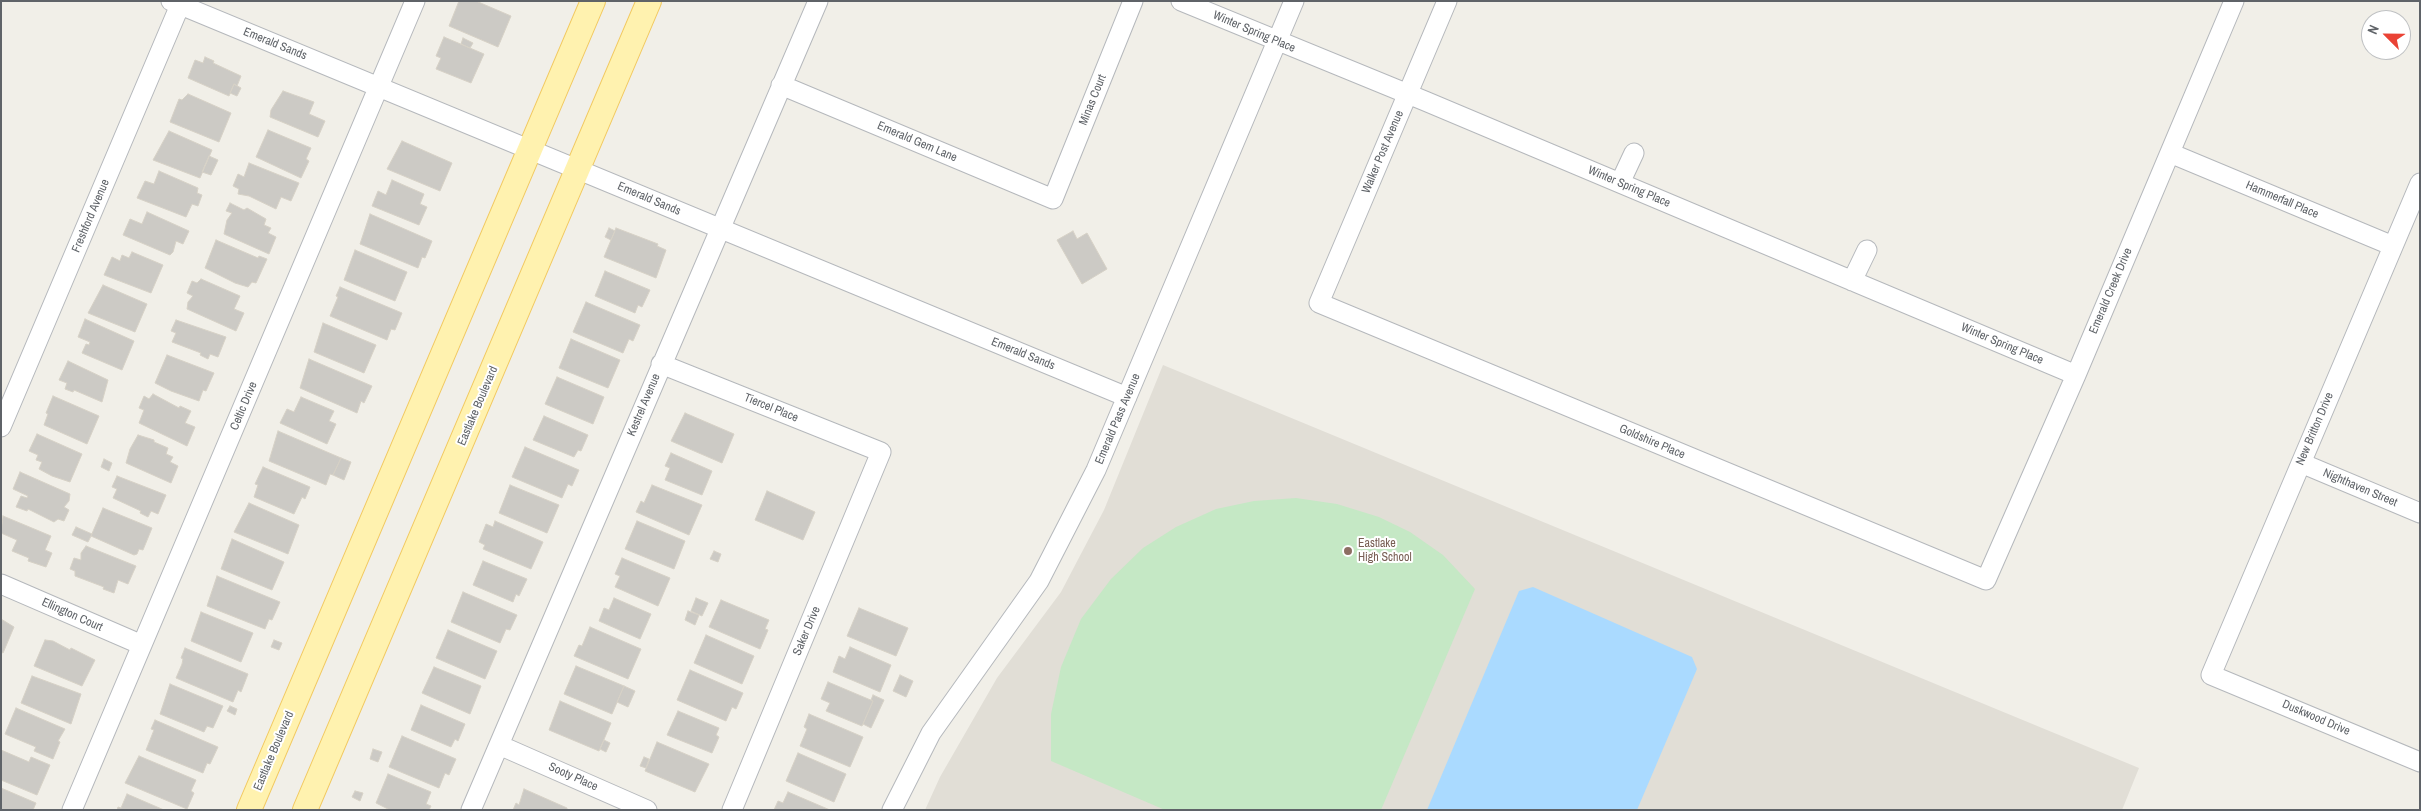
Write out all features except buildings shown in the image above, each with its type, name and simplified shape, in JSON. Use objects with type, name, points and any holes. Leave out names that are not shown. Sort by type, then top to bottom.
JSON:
[{"type":"main road","name":"Eastlake Boulevard","points":[[249,810],[593,1]]},
{"type":"main road","name":"Eastlake Boulevard","points":[[305,810],[650,1]]},
{"type":"street","name":"Celtic Drive","points":[[72,810],[415,1]]},
{"type":"street","name":"Kestrel Avenue","points":[[471,810],[719,228],[818,1]]},
{"type":"street","name":"Minas Court","points":[[1053,199],[1132,1]]},
{"type":"street","name":"Winter Spring Place","points":[[1181,1],[1620,183],[2076,376]]},
{"type":"street","name":"Emerald Pass Avenue","points":[[892,810],[931,733],[1039,581],[1096,470],[1294,1]]},
{"type":"street","name":"Walker Post Avenue","points":[[1319,303],[1447,1]]},
{"type":"street","name":"Emerald Sands","points":[[176,3],[1127,397]]},
{"type":"street","name":"Freshford Avenue","points":[[1,427],[176,3]]},
{"type":"street","name":"Emerald Creek Drive","points":[[1986,580],[2076,376],[2170,153],[2229,3]]},
{"type":"street","name":"Emerald Gem Lane","points":[[781,85],[1053,199]]},
{"type":"street","points":[[1620,183],[1634,153]]},
{"type":"street","name":"Hammerfall Place","points":[[2170,153],[2393,246]]},
{"type":"street","name":"New Britton Drive","points":[[2211,675],[2420,183]]},
{"type":"street","points":[[1852,281],[1867,250]]},
{"type":"street","name":"Goldshire Place","points":[[1319,303],[1986,580]]},
{"type":"street","name":"Tiercel Place","points":[[661,364],[881,452]]},
{"type":"street","name":"Saker Drive","points":[[732,810],[881,452]]},
{"type":"street","name":"Nighthaven Street","points":[[2301,463],[2420,513]]},
{"type":"street","name":"Ellington Court","points":[[1,584],[142,646]]},
{"type":"street","name":"Duskwood Drive","points":[[2211,675],[2420,762]]},
{"type":"street","name":"Sooty Place","points":[[499,744],[647,810]]},
{"type":"shaded area","name":"Eastlake High School","points":[[1163,365],[2139,768],[2122,810],[925,810],[940,777],[997,678],[1061,592],[1104,510]]},
{"type":"green space","points":[[1296,498],[1337,504],[1379,517],[1410,532],[1443,555],[1475,589],[1381,810],[1165,810],[1051,761],[1051,714],[1061,667],[1081,619],[1111,579],[1143,548],[1176,527],[1216,509],[1254,501]]},
{"type":"water","points":[[1533,587],[1692,657],[1697,669],[1637,810],[1427,810],[1519,591]]},
{"type":"place","name":"Eastlake High School","points":[[1348,551]]}]
